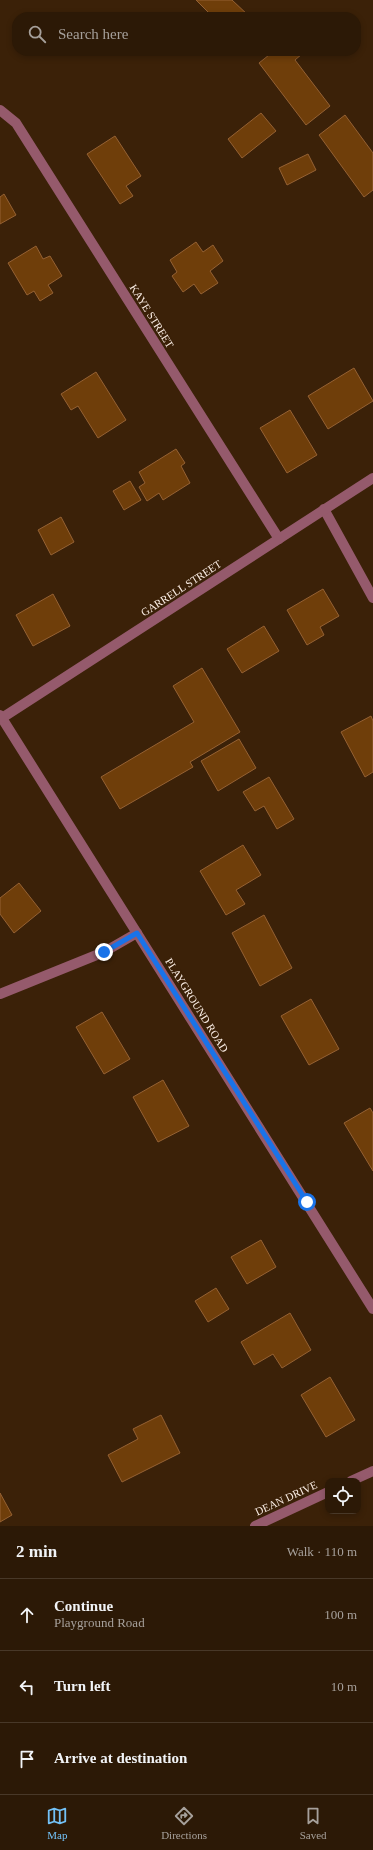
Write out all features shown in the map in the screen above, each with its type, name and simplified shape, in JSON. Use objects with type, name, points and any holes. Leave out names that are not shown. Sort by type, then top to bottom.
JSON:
[{"type":"street","name":"KAYE STREET","points":[[0,110],[16,123],[279,539]]},
{"type":"street","name":"GARRELL STREET","points":[[1,717],[373,478]]},
{"type":"street","points":[[324,510],[373,598]]},
{"type":"street","name":"PLAYGROUND ROAD","points":[[1,717],[373,1309]]},
{"type":"street","points":[[0,994],[104,952],[137,933]]},
{"type":"street","points":[[358,1478],[373,1471]]},
{"type":"street","name":"DEAN DRIVE","points":[[255,1526],[325,1493]]},
{"type":"building","points":[[196,0],[232,0],[245,12],[208,12]]},
{"type":"building","points":[[268,56],[300,56],[295,60],[330,106],[306,125],[259,63]]},
{"type":"building","points":[[261,113],[276,131],[242,158],[228,139]]},
{"type":"building","points":[[345,115],[373,153],[373,190],[364,197],[319,135]]},
{"type":"building","points":[[115,136],[141,176],[126,186],[133,196],[120,204],[87,154]]},
{"type":"building","points":[[308,154],[316,170],[287,185],[279,168]]},
{"type":"building","points":[[4,194],[16,215],[0,224],[0,197]]},
{"type":"building","points":[[196,242],[203,252],[213,245],[223,261],[210,271],[218,283],[201,294],[194,284],[183,292],[172,276],[177,272],[170,260]]},
{"type":"building","points":[[36,246],[43,259],[50,256],[62,276],[48,285],[53,293],[40,301],[34,291],[27,295],[8,263]]},
{"type":"building","points":[[354,368],[373,401],[328,429],[308,396]]},
{"type":"building","points":[[96,372],[126,420],[98,438],[78,406],[71,410],[61,394]]},
{"type":"building","points":[[290,410],[317,455],[287,473],[260,428]]},
{"type":"building","points":[[176,449],[185,463],[181,466],[190,483],[163,500],[159,493],[147,501],[139,487],[145,483],[139,472]]},
{"type":"building","points":[[130,481],[141,500],[124,510],[113,491]]},
{"type":"building","points":[[61,517],[74,542],[51,555],[38,530]]},
{"type":"building","points":[[323,589],[339,616],[320,627],[324,635],[307,645],[287,610]]},
{"type":"building","points":[[53,594],[70,626],[33,646],[16,615]]},
{"type":"building","points":[[264,626],[279,651],[242,673],[227,649]]},
{"type":"building","points":[[202,668],[240,732],[190,762],[193,767],[120,809],[101,777],[194,722],[173,686]]},
{"type":"building","points":[[371,716],[373,721],[373,772],[365,777],[341,732]]},
{"type":"building","points":[[239,739],[256,768],[218,791],[201,761]]},
{"type":"building","points":[[269,777],[294,819],[277,829],[264,806],[255,811],[243,792]]},
{"type":"building","points":[[243,845],[261,875],[236,890],[245,904],[226,915],[200,871]]},
{"type":"building","points":[[19,883],[41,911],[14,933],[0,914],[0,898]]},
{"type":"building","points":[[264,915],[292,968],[260,986],[232,933]]},
{"type":"building","points":[[311,999],[339,1049],[309,1065],[281,1016]]},
{"type":"building","points":[[102,1012],[130,1059],[104,1074],[76,1027]]},
{"type":"building","points":[[163,1080],[189,1126],[158,1142],[133,1097]]},
{"type":"building","points":[[370,1108],[373,1113],[373,1171],[344,1123]]},
{"type":"building","points":[[261,1240],[276,1267],[247,1284],[231,1257]]},
{"type":"building","points":[[216,1288],[229,1309],[208,1322],[195,1301]]},
{"type":"building","points":[[290,1313],[311,1350],[282,1368],[273,1354],[254,1365],[241,1342]]},
{"type":"building","points":[[330,1377],[355,1420],[326,1437],[301,1395]]},
{"type":"building","points":[[161,1415],[180,1453],[122,1482],[108,1455],[138,1439],[133,1429]]},
{"type":"building","points":[[0,1493],[12,1515],[0,1522]]},
{"type":"route","points":[[104,952],[137,933],[307,1202]]}]
